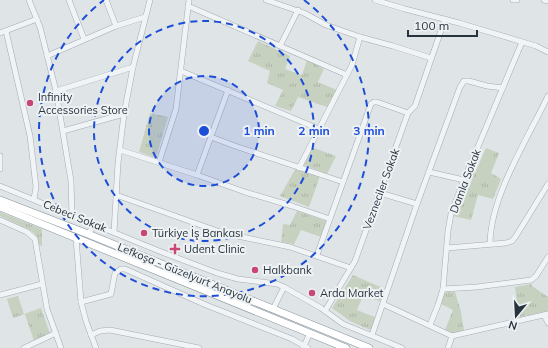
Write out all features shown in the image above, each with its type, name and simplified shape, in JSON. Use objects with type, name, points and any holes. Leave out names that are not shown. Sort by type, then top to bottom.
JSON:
[{"type":"highway","name":"Lefkoşa - Güzelyurt Anayolu","points":[[0,200],[88,234],[369,348]]},
{"type":"highway","name":"Lefkoşa - Güzelyurt Anayolu","points":[[0,207],[346,348]]},
{"type":"street","points":[[29,0],[37,19],[56,91],[71,181],[72,215]]},
{"type":"street","points":[[69,0],[84,39]]},
{"type":"street","points":[[106,0],[116,26]]},
{"type":"street","points":[[114,232],[118,163],[124,114],[133,67],[150,0]]},
{"type":"street","points":[[266,0],[298,10],[326,25],[360,37],[431,58]]},
{"type":"street","points":[[375,0],[539,47],[548,52]]},
{"type":"street","points":[[513,0],[518,0]]},
{"type":"street","points":[[544,0],[548,1]]},
{"type":"street","points":[[159,162],[176,109],[189,3],[280,46],[347,75]]},
{"type":"street","points":[[280,46],[298,10]]},
{"type":"street","points":[[47,56],[116,26],[145,17]]},
{"type":"street","points":[[0,33],[37,19]]},
{"type":"street","name":"Vezneciler Sokak","points":[[325,311],[351,268],[380,193],[408,113],[415,106],[445,19]]},
{"type":"street","points":[[6,31],[30,136],[36,187],[34,199]]},
{"type":"street","points":[[300,168],[354,62],[360,37]]},
{"type":"street","name":"Damla Sokak","points":[[430,325],[438,305],[442,289],[450,220],[464,180],[522,42]]},
{"type":"street","points":[[56,91],[133,67]]},
{"type":"street","points":[[181,71],[319,129]]},
{"type":"street","points":[[372,335],[417,204],[442,135],[464,81],[502,88]]},
{"type":"street","points":[[197,175],[228,90]]},
{"type":"street","points":[[490,243],[491,224],[505,184],[548,96]]},
{"type":"street","points":[[317,255],[370,106],[375,102],[408,113]]},
{"type":"street","points":[[63,131],[124,114]]},
{"type":"street","points":[[211,137],[342,182]]},
{"type":"street","points":[[120,150],[330,219]]},
{"type":"street","points":[[0,156],[0,169]]},
{"type":"street","points":[[429,172],[464,180]]},
{"type":"street","points":[[447,248],[490,243],[506,243],[514,238],[548,184]]},
{"type":"street","name":"Cebeci Sokak","points":[[0,186],[217,273],[238,279],[277,284],[325,311],[343,324],[402,348]]},
{"type":"street","points":[[380,193],[417,204]]},
{"type":"street","points":[[116,195],[223,233],[281,245],[317,255],[351,268]]},
{"type":"street","points":[[0,220],[27,232],[35,239],[37,243],[47,309],[61,348]]},
{"type":"street","points":[[88,234],[95,224]]},
{"type":"street","points":[[76,238],[82,302],[86,321],[96,348]]},
{"type":"street","points":[[442,289],[477,287],[531,280],[536,276],[548,257]]},
{"type":"street","points":[[82,302],[111,294],[115,274],[118,270],[125,269],[206,305],[292,339],[305,347],[310,333]]},
{"type":"street","points":[[0,296],[42,284]]},
{"type":"street","points":[[273,309],[284,287]]},
{"type":"street","points":[[383,304],[452,336],[546,315],[548,323]]},
{"type":"street","points":[[91,335],[100,331],[110,330],[199,348]]},
{"type":"street","points":[[24,348],[56,333]]},
{"type":"street","points":[[448,348],[452,336]]},
{"type":"green space","points":[[258,41],[290,56],[285,69],[302,75],[307,60],[324,69],[318,82],[337,90],[327,107],[298,97],[291,111],[275,106],[283,90],[267,83],[270,71],[248,61]]},
{"type":"green space","points":[[150,113],[168,117],[156,158],[139,152]]},
{"type":"green space","points":[[311,147],[336,156],[327,174],[304,165]]},
{"type":"green space","points":[[486,148],[499,153],[491,173],[501,179],[493,199],[478,195],[471,220],[453,216],[458,202],[463,204],[465,197],[461,195],[465,187],[469,188],[472,180],[468,179],[470,171],[475,173]]},
{"type":"green space","points":[[484,159],[493,162],[485,179],[476,175]]},
{"type":"green space","points":[[296,168],[320,176],[309,207],[280,196]]},
{"type":"green space","points":[[297,211],[326,221],[321,237],[301,230],[294,244],[281,242],[283,224],[290,225]]},
{"type":"green space","points":[[0,212],[42,229],[42,246],[38,245],[35,234],[30,230],[0,216]]},
{"type":"green space","points":[[353,275],[385,289],[380,301],[363,296],[357,310],[377,318],[370,330],[350,321],[332,308]]},
{"type":"green space","points":[[532,284],[532,286],[548,297],[548,311],[520,317],[515,287]]},
{"type":"green space","points":[[447,292],[455,292],[461,312],[464,331],[453,333],[445,330],[453,310],[441,304],[444,294]]},
{"type":"green space","points":[[18,296],[24,314],[41,308],[50,334],[34,341],[25,314],[13,318],[7,299]]},
{"type":"place","name":"Infinity Accessories Store","points":[[30,103]]},
{"type":"place","name":"Türkiye İş Bankası","points":[[144,233]]},
{"type":"place","name":"Udent Clinic","points":[[175,249]]},
{"type":"place","name":"Halkbank","points":[[255,270]]},
{"type":"place","name":"Arda Market","points":[[312,293]]}]
